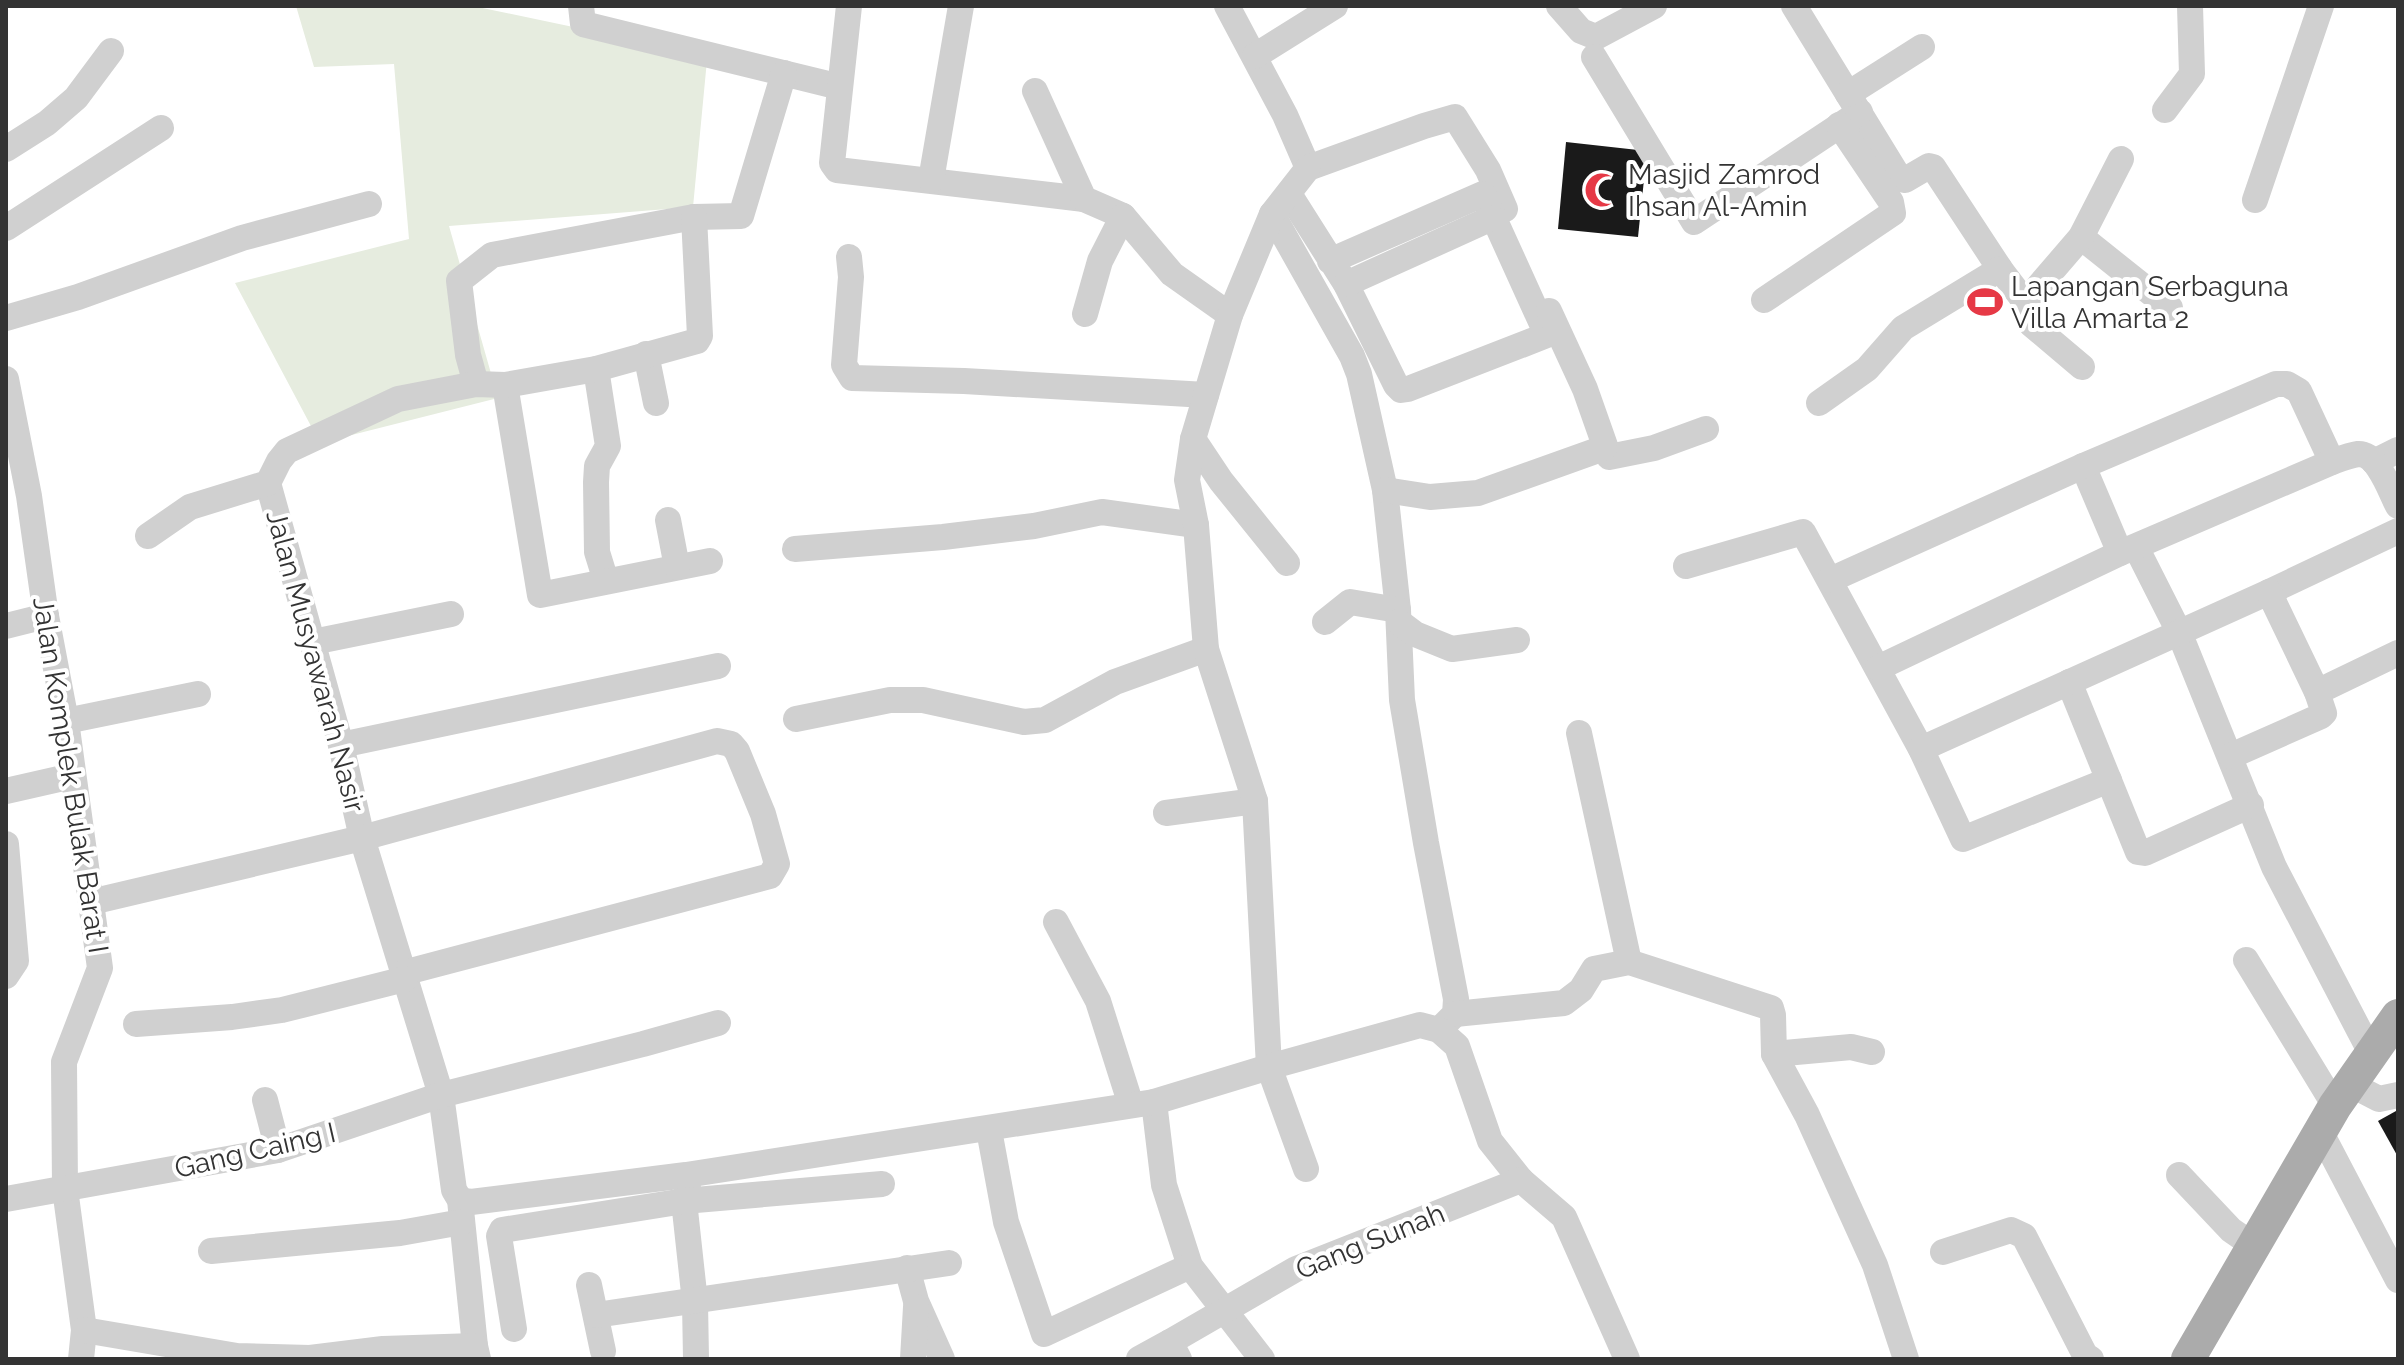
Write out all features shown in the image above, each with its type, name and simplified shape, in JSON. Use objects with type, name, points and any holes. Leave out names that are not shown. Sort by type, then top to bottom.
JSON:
[{"type":"main road","points":[[2188,1359],[2335,1107],[2398,1016]]},
{"type":"street","points":[[581,6],[583,24],[840,87]]},
{"type":"street","points":[[849,6],[832,163],[837,170],[1084,199],[1123,216],[1172,274],[1230,315]]},
{"type":"street","points":[[931,180],[961,6]]},
{"type":"street","points":[[1227,6],[1255,56],[1308,168]]},
{"type":"street","points":[[1255,56],[1335,6]]},
{"type":"street","points":[[1559,6],[1581,31],[1596,37],[1654,6]]},
{"type":"street","points":[[1764,300],[1893,213],[1891,202],[1849,110],[1794,6]]},
{"type":"street","points":[[2165,110],[2192,74],[2190,6]]},
{"type":"street","points":[[2255,200],[2312,10]]},
{"type":"street","points":[[1594,57],[1694,222],[1849,110],[1922,47]]},
{"type":"street","points":[[6,149],[47,123],[76,98],[111,51]]},
{"type":"street","points":[[476,384],[468,355],[458,283],[492,255],[694,217],[741,216],[784,73]]},
{"type":"street","points":[[1035,91],[1084,199]]},
{"type":"street","points":[[1849,110],[1900,179],[1905,180],[1929,166],[1933,167],[2022,298],[2031,324],[2082,367]]},
{"type":"street","points":[[1306,1169],[1269,1067],[1255,801],[1206,649],[1196,525],[1188,492],[1188,466],[1193,439],[1230,315],[1272,214],[1308,168],[1455,117],[1488,170],[1585,389],[1609,457],[1654,448],[1706,429]]},
{"type":"street","points":[[6,228],[161,128]]},
{"type":"street","points":[[2022,298],[2032,294],[2081,237],[2121,159]]},
{"type":"street","points":[[1289,194],[1330,261],[1346,284],[1401,390],[1547,335],[1483,194],[1330,261]]},
{"type":"street","points":[[6,318],[78,297],[242,238],[369,204]]},
{"type":"street","points":[[1272,214],[1356,365],[1385,490],[1398,616],[1402,700],[1456,999],[1447,1022],[1490,1141],[1521,1180],[1564,1217],[1627,1359]]},
{"type":"street","points":[[1085,314],[1100,261],[1123,216]]},
{"type":"street","points":[[148,536],[190,507],[268,483],[287,451],[398,399],[476,384],[505,385],[596,369],[699,339],[694,217]]},
{"type":"street","points":[[1346,284],[1492,218]]},
{"type":"street","points":[[2081,237],[2170,308]]},
{"type":"street","points":[[849,257],[851,277],[844,365],[852,378],[1206,395]]},
{"type":"street","points":[[1819,403],[1867,369],[1903,328],[2000,269]]},
{"type":"street","points":[[646,354],[656,403]]},
{"type":"street","points":[[596,369],[608,446],[597,466],[596,482],[597,552],[606,581]]},
{"type":"street","name":"Jalan Komplek Bulak Barat I","points":[[6,379],[29,496],[46,616],[66,721],[100,968],[64,1062],[65,1189],[84,1330],[81,1359]]},
{"type":"street","points":[[1830,580],[2083,466],[2282,384],[2299,391],[2332,462]]},
{"type":"street","points":[[505,385],[540,595],[710,561]]},
{"type":"street","points":[[1193,439],[1221,481],[1287,563]]},
{"type":"street","points":[[1385,490],[1430,497],[1478,493],[1604,448]]},
{"type":"street","points":[[1878,668],[2128,550],[2332,462],[2358,454],[2386,456],[2398,506]]},
{"type":"street","points":[[2083,466],[2128,550],[2179,632],[2274,867],[2371,1053]]},
{"type":"street","name":"Jalan Musyawarah Nasir","points":[[268,483],[341,745],[362,838],[441,1095],[454,1190],[461,1211],[476,1352]]},
{"type":"street","points":[[795,549],[943,537],[1034,526],[1102,512],[1196,525]]},
{"type":"street","points":[[668,520],[677,567]]},
{"type":"street","points":[[1921,749],[2398,531]]},
{"type":"street","points":[[1686,566],[1803,532],[1921,749],[1963,839],[2109,780]]},
{"type":"street","points":[[2231,756],[2321,716],[2324,708],[2269,592]]},
{"type":"street","points":[[1325,622],[1350,602],[1398,616],[1415,634],[1452,649],[1517,640]]},
{"type":"street","points":[[313,642],[451,614]]},
{"type":"street","points":[[6,626],[46,616]]},
{"type":"street","points":[[796,719],[890,700],[923,700],[1024,722],[1038,722],[1115,682],[1206,649]]},
{"type":"street","points":[[2317,692],[2398,653]]},
{"type":"street","points":[[341,745],[718,666]]},
{"type":"street","points":[[2069,682],[2140,853],[2251,805]]},
{"type":"street","points":[[66,721],[198,694]]},
{"type":"street","points":[[1579,733],[1629,962]]},
{"type":"street","points":[[91,902],[362,838],[717,741],[731,744],[737,751],[763,814],[777,864],[770,876],[762,880],[282,1010],[136,1024]]},
{"type":"street","points":[[6,791],[72,776]]},
{"type":"street","points":[[1166,813],[1255,801]]},
{"type":"street","points":[[6,844],[16,961],[6,976]]},
{"type":"street","points":[[1056,922],[1098,1001],[1143,1104],[1164,1185],[1190,1266],[1262,1359]]},
{"type":"street","points":[[2246,960],[2335,1107],[2398,1280]]},
{"type":"street","points":[[514,1329],[499,1236],[502,1230],[682,1184],[1143,1104],[1420,1025],[1564,1003],[1581,990],[1594,969],[1629,962],[1771,1008],[1774,1054],[1807,1115],[1875,1265],[1906,1359]]},
{"type":"street","name":"Gang Caing I","points":[[6,1199],[278,1150],[441,1095],[718,1023]]},
{"type":"street","points":[[1774,1054],[1851,1047],[1872,1052]]},
{"type":"street","points":[[2335,1107],[2398,1095]]},
{"type":"street","points":[[265,1100],[278,1150]]},
{"type":"street","points":[[989,1130],[1006,1222],[1044,1334],[1190,1266]]},
{"type":"street","points":[[2179,1175],[2231,1230],[2254,1246]]},
{"type":"street","name":"Gang Sunah","points":[[1139,1359],[1174,1350],[1225,1311],[1296,1269],[1521,1180]]},
{"type":"street","points":[[682,1184],[695,1302],[696,1359]]},
{"type":"street","points":[[211,1251],[400,1233],[461,1211],[471,1202],[682,1184],[882,1184]]},
{"type":"street","points":[[1943,1252],[2011,1230],[2018,1231],[2024,1236],[2085,1355],[2091,1359]]},
{"type":"street","points":[[596,1315],[949,1263]]},
{"type":"street","points":[[907,1268],[916,1301],[942,1359]]},
{"type":"street","points":[[589,1285],[603,1351]]},
{"type":"street","points":[[913,1359],[916,1301]]},
{"type":"street","points":[[84,1330],[237,1356],[310,1358],[383,1349],[476,1352]]},
{"type":"shaded area","points":[[296,6],[473,6],[635,40],[707,60],[693,207],[449,226],[498,398],[320,443],[235,283],[409,239],[394,64],[314,67]]},
{"type":"building","name":"Masjid Zamrod Ihsan Al-Amin","points":[[1566,142],[1647,151],[1638,237],[1558,229]]},
{"type":"building","points":[[2396,1111],[2398,1114],[2398,1157],[2378,1121]]},
{"type":"place","name":"Masjid Zamrod Ihsan Al-Amin","points":[[1602,190]]},
{"type":"place","name":"Lapangan Serbaguna Villa Amarta 2","points":[[1985,302]]}]
